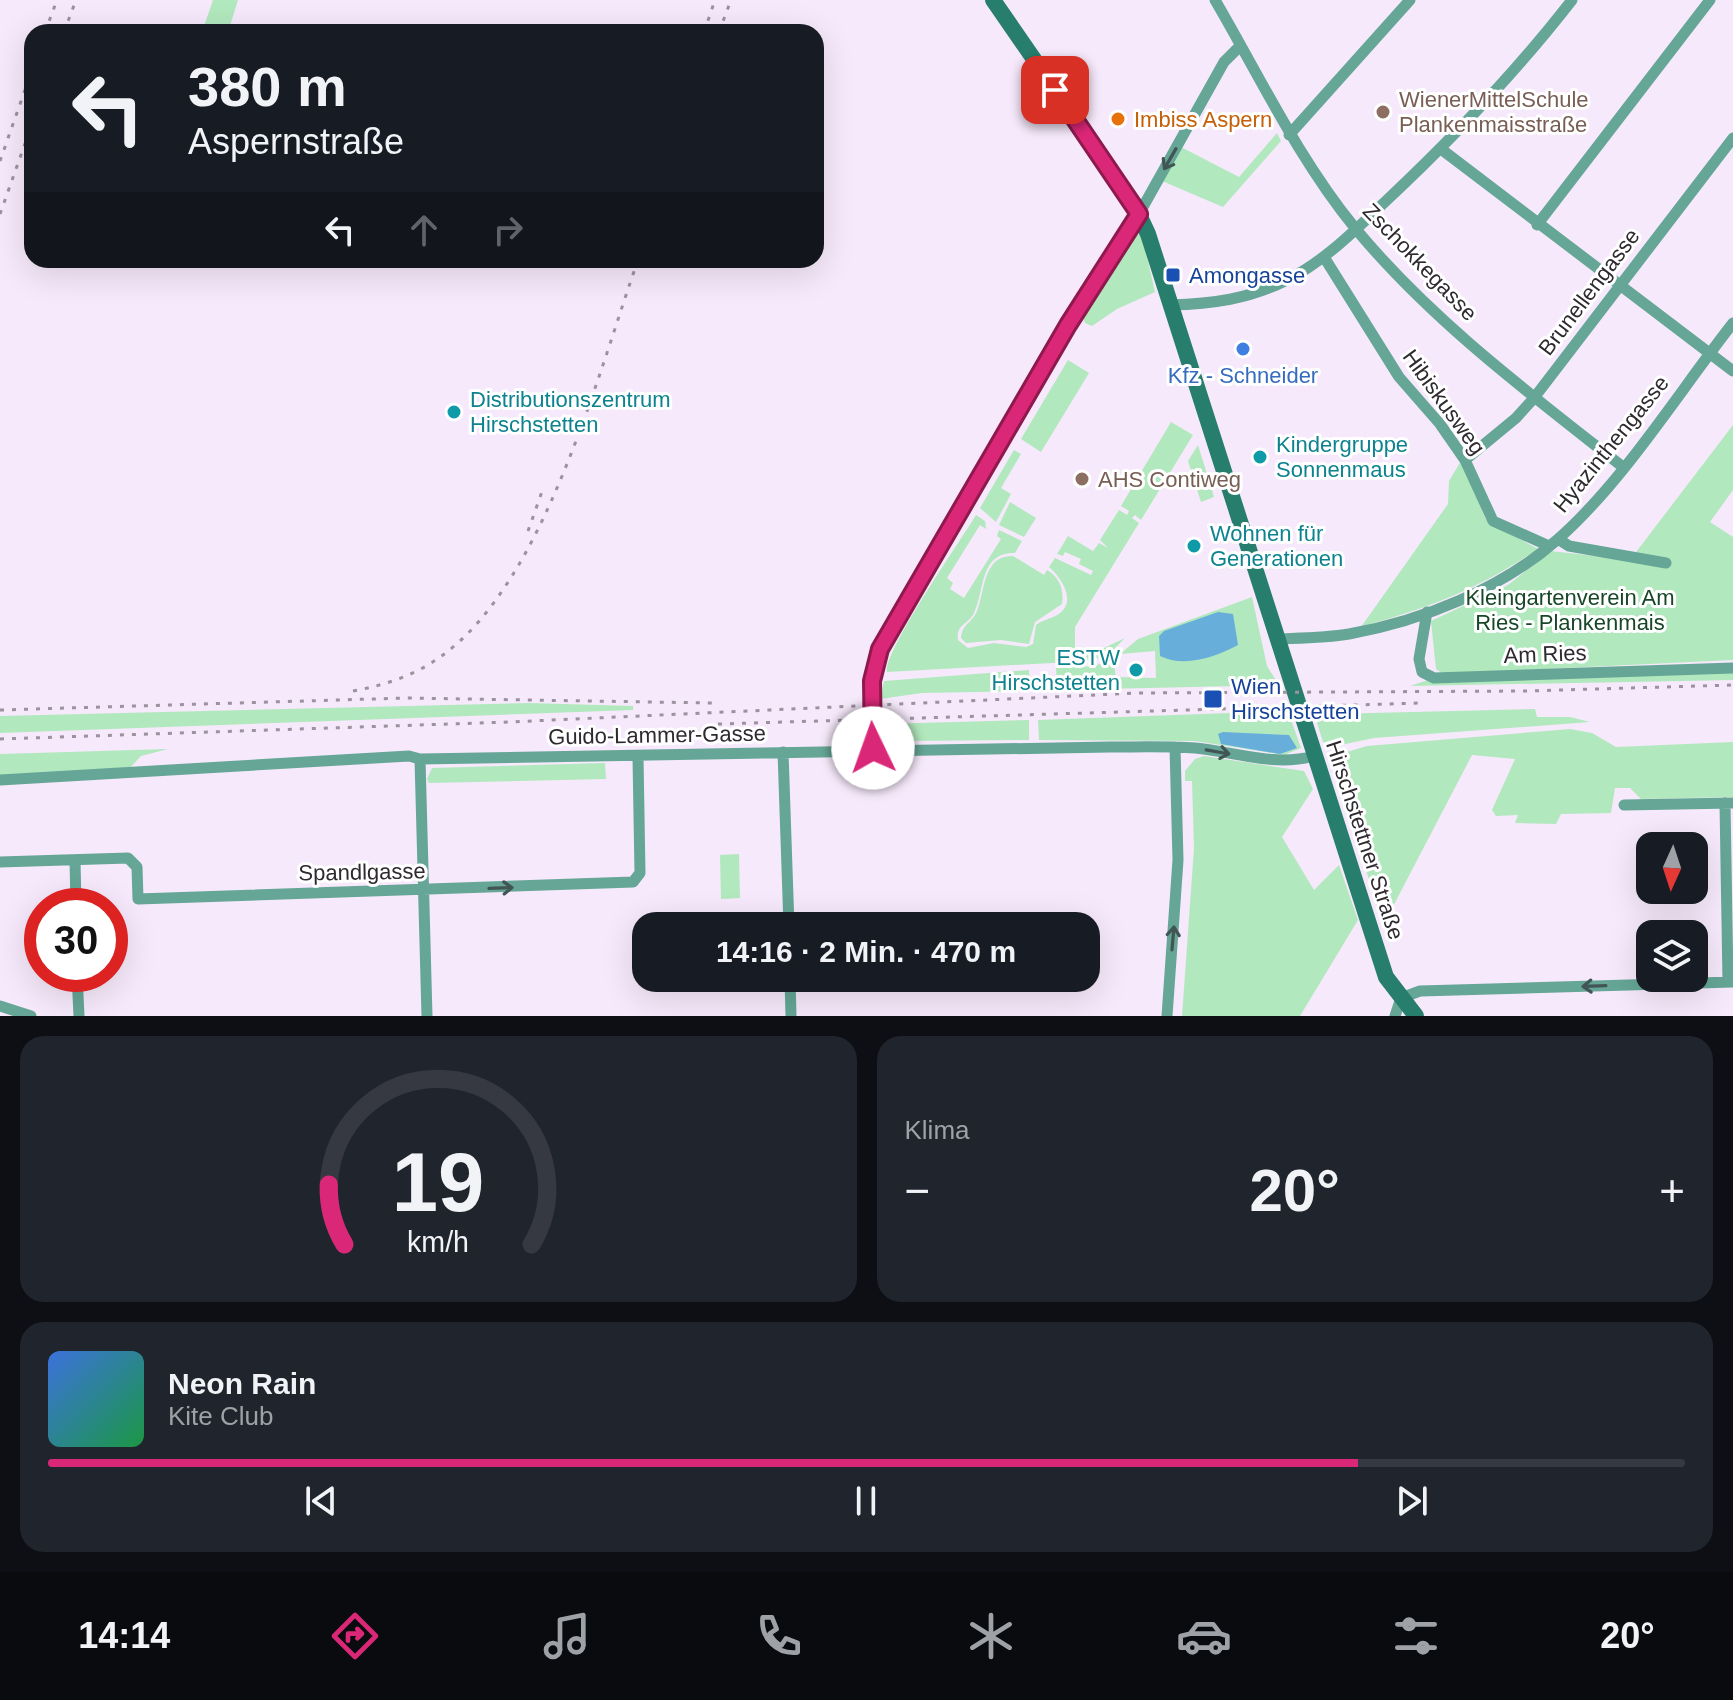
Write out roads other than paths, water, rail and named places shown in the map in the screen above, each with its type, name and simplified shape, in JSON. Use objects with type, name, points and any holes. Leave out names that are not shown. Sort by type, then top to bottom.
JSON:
[{"type":"main road","name":"Hirschstettner Straße","points":[[993,0],[1139,214],[1386,977],[1416,1016]]},
{"type":"street","points":[[1289,135],[1410,0]]},
{"type":"street","points":[[1170,305],[1220,303],[1251,295],[1288,279],[1324,257],[1441,149],[1508,80],[1572,0]]},
{"type":"street","points":[[1537,225],[1710,0]]},
{"type":"street","name":"Zschokkegasse","points":[[1219,2],[1289,135],[1355,228],[1445,319],[1534,398],[1623,467]]},
{"type":"street","points":[[873,748],[872,681],[880,649],[1068,325],[1139,214],[1224,62],[1240,46]]},
{"type":"street","name":"Brunellengasse","points":[[1465,460],[1516,418],[1534,398],[1733,138]]},
{"type":"street","points":[[1441,149],[1618,287],[1733,371]]},
{"type":"street","name":"Hibiskusweg","points":[[1324,257],[1399,377],[1440,424],[1465,460],[1493,521],[1569,546],[1666,563]]},
{"type":"street","name":"Hyazinthengasse","points":[[1276,639],[1348,634],[1427,612],[1505,578],[1553,542],[1623,467],[1733,323]]},
{"type":"street","name":"Am Ries","points":[[1427,612],[1419,659],[1422,672],[1434,678],[1733,668]]},
{"type":"street","points":[[1167,1016],[1178,860],[1175,747]]},
{"type":"street","name":"Guido-Lammer-Gasse","points":[[0,780],[409,756],[420,759],[638,757],[873,748],[1175,747],[1268,760],[1296,761],[1314,756]]},
{"type":"street","points":[[783,752],[789,912]]},
{"type":"street","name":"Spandlgasse","points":[[0,862],[131,859],[137,867],[138,899],[424,892],[633,882],[640,873],[638,757]]},
{"type":"street","points":[[420,759],[427,1016]]},
{"type":"street","points":[[1395,1016],[1401,998],[1420,991],[1731,982],[1729,803],[1624,805]]},
{"type":"street","points":[[75,860],[76,888]]},
{"type":"street","points":[[78,992],[79,1016]]},
{"type":"street","points":[[790,992],[791,1016]]},
{"type":"street","points":[[0,1006],[31,1016]]},
{"type":"water","points":[[1218,612],[1233,614],[1238,645],[1210,657],[1189,661],[1160,656],[1159,636],[1164,631]]},
{"type":"water","points":[[1218,734],[1289,735],[1297,748],[1280,754],[1221,744]]},
{"type":"railway","points":[[48,24],[57,0]]},
{"type":"railway","points":[[67,24],[76,0]]},
{"type":"railway","points":[[707,24],[715,0]]},
{"type":"railway","points":[[722,24],[731,0]]},
{"type":"railway","points":[[0,161],[24,93]]},
{"type":"railway","points":[[0,214],[24,146]]},
{"type":"railway","points":[[353,691],[400,678],[443,655],[479,621],[511,578],[539,528],[563,473],[635,268]]},
{"type":"railway","points":[[528,531],[544,486]]},
{"type":"railway","points":[[0,739],[509,722],[1138,693],[1527,691],[1733,685]]},
{"type":"railway","points":[[0,710],[406,698],[712,703]]},
{"type":"railway","points":[[718,724],[1421,703]]},
{"type":"place","name":"WienerMittelSchule Plankenmaisstraße","points":[[1383,112]]},
{"type":"place","name":"Imbiss Aspern","points":[[1118,119]]},
{"type":"place","name":"Amongasse","points":[[1173,275]]},
{"type":"place","name":"Kfz - Schneider","points":[[1243,349]]},
{"type":"place","name":"Distributionszentrum Hirschstetten","points":[[454,412]]},
{"type":"place","name":"Kindergruppe Sonnenmaus","points":[[1260,457]]},
{"type":"place","name":"AHS Contiweg","points":[[1082,479]]},
{"type":"place","name":"Wohnen für Generationen","points":[[1194,546]]},
{"type":"place","name":"ESTW Hirschstetten","points":[[1136,670]]},
{"type":"place","name":"Wien Hirschstetten","points":[[1213,699]]},
{"type":"park label","name":"Kleingartenverein Am Ries - Plankenmais","points":[[1570,610]]}]
